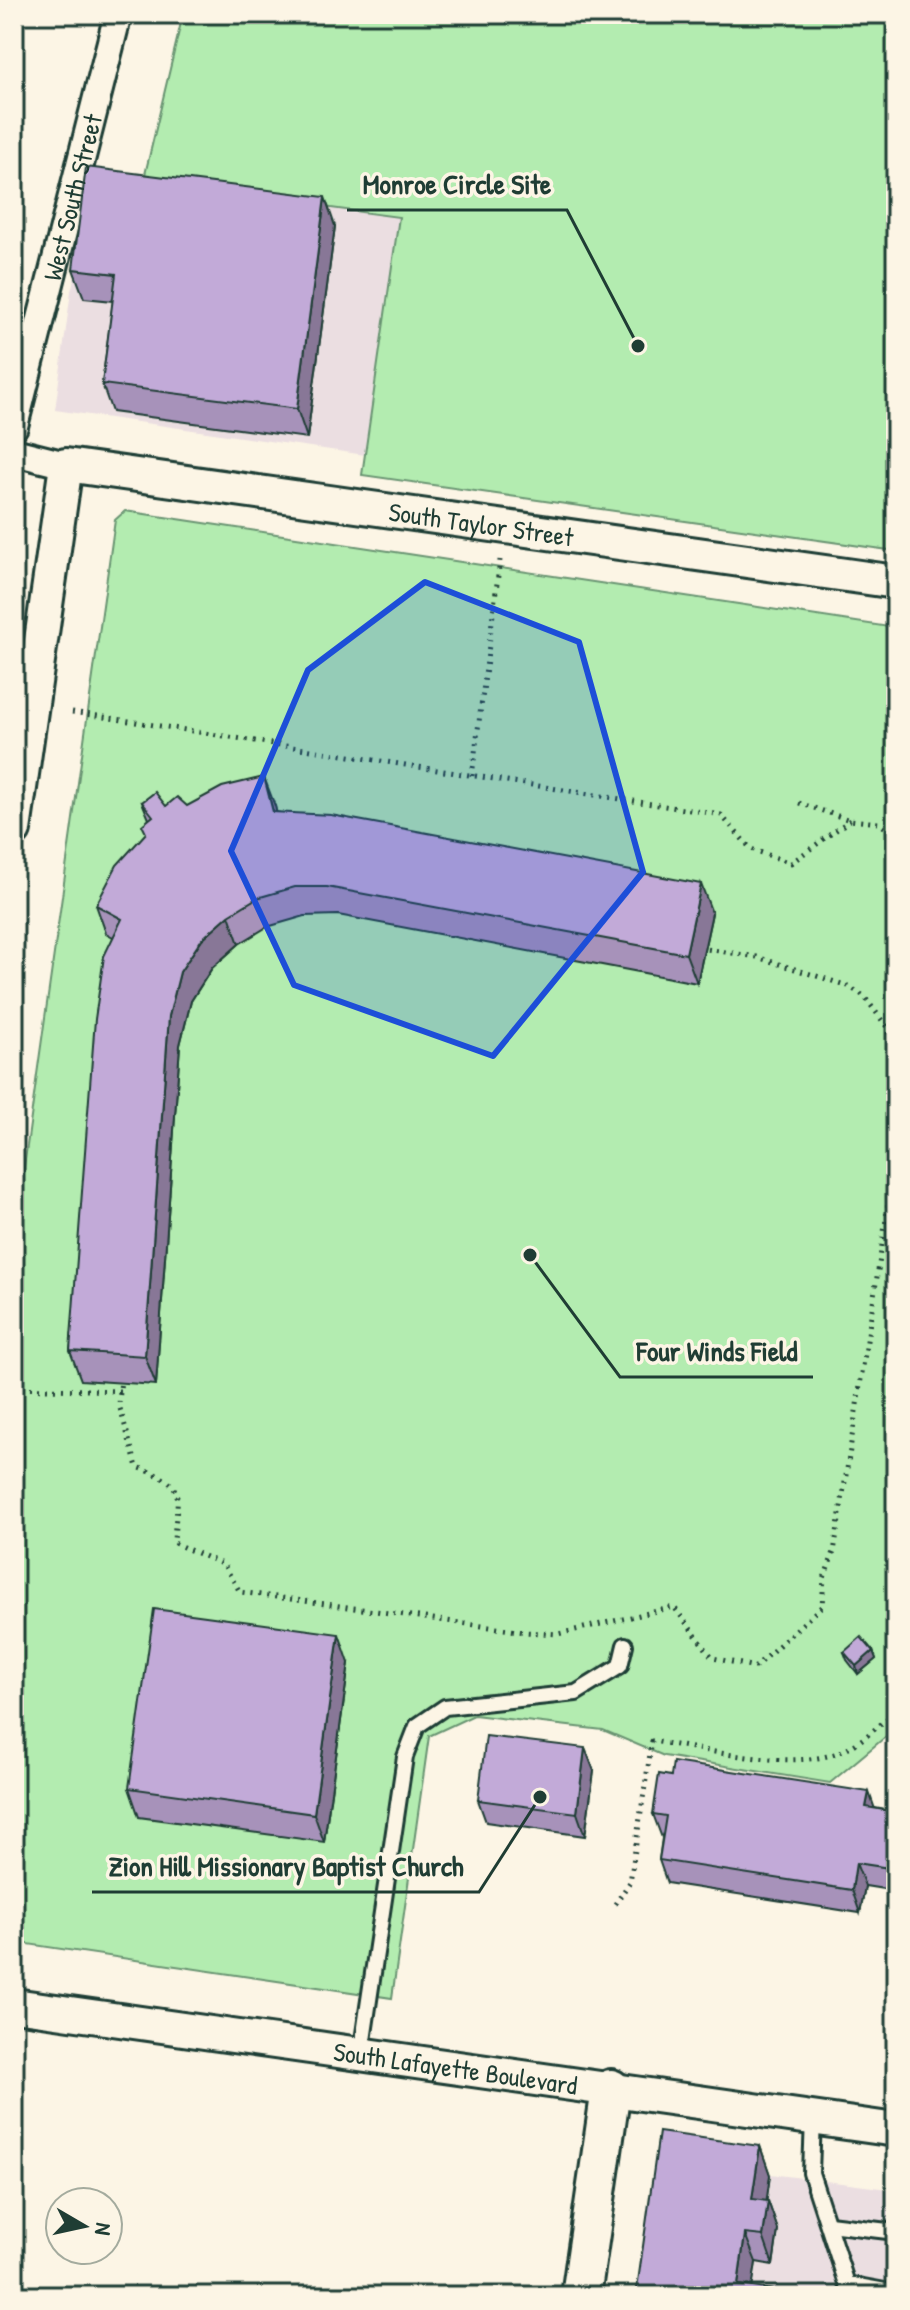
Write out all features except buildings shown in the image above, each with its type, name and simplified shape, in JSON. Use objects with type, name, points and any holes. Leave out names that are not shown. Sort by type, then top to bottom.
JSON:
[{"type":"main road","points":[[581,2296],[611,2089]]},
{"type":"street","name":"West South Street","points":[[14,426],[118,14]]},
{"type":"street","points":[[14,452],[66,465],[14,830]]},
{"type":"street","name":"South Taylor Street","points":[[66,465],[896,582]]},
{"type":"street","name":"South Lafayette Boulevard","points":[[14,2005],[896,2130]]},
{"type":"lane","points":[[361,2054],[405,1757],[417,1726],[445,1707],[576,1693],[620,1666],[625,1645]]},
{"type":"lane","points":[[813,2118],[811,2173],[847,2284],[896,2293]]},
{"type":"lane","points":[[829,2224],[896,2232]]},
{"type":"path","points":[[472,776],[500,560]]},
{"type":"path","points":[[72,712],[721,815],[751,849],[791,863],[850,820]]},
{"type":"path","points":[[799,803],[850,820],[879,823],[896,836]]},
{"type":"path","points":[[696,947],[757,957],[848,986],[864,996],[887,1027],[896,1062]]},
{"type":"path","points":[[121,1366],[119,1405],[137,1467],[169,1480],[177,1492],[179,1509],[174,1543],[224,1565],[240,1592],[558,1634],[674,1607],[713,1658],[755,1667],[822,1606],[824,1578],[834,1552],[894,1170],[896,1131]]},
{"type":"path","points":[[14,1388],[120,1391]]},
{"type":"path","points":[[615,1904],[630,1882],[652,1741],[770,1759],[810,1760],[847,1749],[896,1712]]},
{"type":"highlighted area","points":[[425,582],[579,642],[643,872],[493,1056],[294,985],[231,851],[308,670]]},
{"type":"shaded area","points":[[100,178],[399,217],[365,455],[55,410],[71,291]]},
{"type":"shaded area","points":[[670,2161],[896,2190],[896,2296],[651,2296]]},
{"type":"green space","points":[[183,14],[896,14],[896,551],[362,475],[399,217],[143,183]]},
{"type":"green space","points":[[125,511],[896,628],[896,1728],[830,1783],[664,1756],[603,1730],[474,1715],[429,1736],[392,1998],[14,1942],[14,1238],[115,520]]},
{"type":"place","name":"Monroe Circle Site","points":[[638,346]]},
{"type":"place","name":"Four Winds Field","points":[[530,1255]]},
{"type":"place","name":"Zion Hill Missionary Baptist Church","points":[[540,1797]]}]
